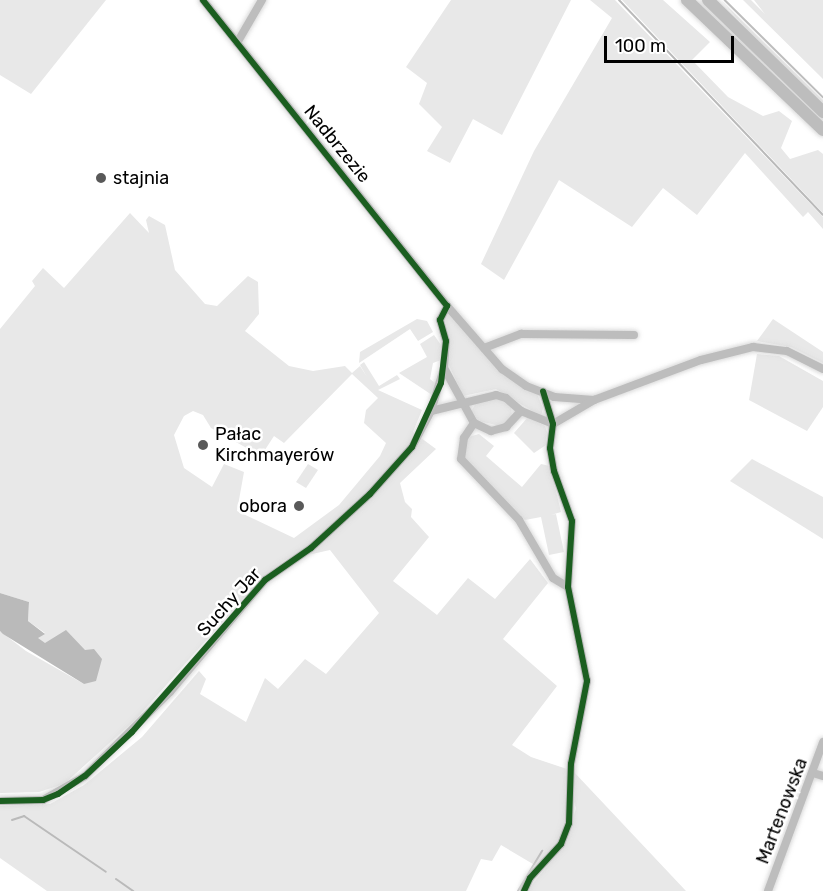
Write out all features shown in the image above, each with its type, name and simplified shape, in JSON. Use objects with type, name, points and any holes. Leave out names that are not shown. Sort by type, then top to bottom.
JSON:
[{"type":"main road","points":[[687,0],[823,130]]},
{"type":"main road","points":[[708,0],[823,112]]},
{"type":"street","name":"Nadbrzezie","points":[[203,0],[447,306],[502,369],[543,392],[594,400],[701,360],[753,347],[787,351],[823,369]]},
{"type":"street","points":[[237,43],[262,0]]},
{"type":"street","name":"Suchy Jar","points":[[0,801],[43,800],[85,776],[170,692],[265,580],[311,548],[370,494],[412,447],[431,411],[444,368],[446,341],[440,320],[447,306]]},
{"type":"street","points":[[484,348],[521,334],[634,335]]},
{"type":"street","points":[[444,368],[460,403],[474,423],[497,431],[521,411]]},
{"type":"street","points":[[524,891],[530,878],[561,844],[569,823],[571,764],[587,681],[568,587],[572,522],[554,471],[550,448],[553,424],[543,392]]},
{"type":"street","points":[[431,411],[496,395],[510,401],[521,411],[553,424]]},
{"type":"street","points":[[553,424],[594,400]]},
{"type":"street","points":[[474,423],[464,438],[462,459],[519,520],[548,572],[568,587]]},
{"type":"street","name":"Martenowska","points":[[768,891],[823,742]]},
{"type":"street","points":[[813,773],[823,776]]},
{"type":"shaded area","points":[[0,0],[106,0],[31,94],[0,75]]},
{"type":"shaded area","points":[[451,0],[571,0],[502,135],[473,119],[450,163],[427,151],[442,127],[419,104],[427,83],[406,67]]},
{"type":"shaded area","points":[[590,0],[615,0],[823,217],[823,229],[808,212],[803,217],[745,153],[697,215],[663,188],[632,227],[559,180],[504,280],[481,264],[534,151],[612,18]]},
{"type":"shaded area","points":[[622,0],[663,0],[710,42],[692,60],[728,97],[763,116],[779,111],[792,121],[781,148],[790,159],[818,150],[823,154],[823,213]]},
{"type":"shaded area","points":[[694,0],[749,46],[823,123],[753,54]]},
{"type":"shaded area","points":[[721,0],[823,100],[823,105],[749,32]]},
{"type":"shaded area","points":[[743,0],[751,0],[765,14],[754,0],[823,0],[823,79]]},
{"type":"shaded area","points":[[130,213],[149,233],[146,220],[149,216],[165,225],[175,270],[205,304],[217,306],[248,276],[258,282],[259,314],[245,331],[289,366],[313,371],[345,366],[352,373],[360,366],[367,377],[360,365],[364,362],[379,386],[397,375],[400,379],[378,390],[422,410],[413,432],[436,449],[400,483],[405,502],[412,509],[411,517],[429,537],[393,581],[437,615],[468,578],[495,599],[530,559],[548,583],[503,639],[557,686],[512,745],[531,757],[573,771],[686,891],[527,891],[567,841],[576,808],[573,799],[559,843],[538,867],[501,845],[492,861],[481,859],[466,891],[47,891],[0,858],[0,806],[50,804],[84,785],[142,737],[199,671],[206,679],[200,694],[246,722],[265,678],[278,689],[305,659],[326,674],[379,613],[330,550],[285,560],[257,583],[136,719],[64,784],[39,792],[0,793],[0,631],[26,651],[84,684],[85,650],[45,644],[37,638],[45,633],[28,621],[29,602],[0,593],[0,329],[35,286],[32,281],[43,268],[64,288]],"holes":[[[352,374],[378,398],[366,410],[364,423],[386,443],[380,456],[339,505],[294,538],[237,511],[244,472],[224,464],[212,487],[184,468],[174,435],[184,416],[193,411],[203,415],[211,428],[261,456],[274,436],[284,443]]]},
{"type":"shaded area","points":[[448,313],[497,369],[537,394],[543,408],[541,416],[496,389],[463,396],[449,365],[450,341],[444,318]]},
{"type":"shaded area","points":[[417,319],[427,321],[433,332],[418,341],[410,329],[359,363],[360,352]]},
{"type":"shaded area","points":[[773,319],[823,352],[823,363],[791,347],[757,341]]},
{"type":"shaded area","points":[[434,335],[441,345],[441,360],[433,363],[430,379],[436,384],[432,395],[399,373],[427,357],[420,344]]},
{"type":"shaded area","points":[[757,354],[779,356],[823,381],[823,407],[807,431],[749,400]]},
{"type":"shaded area","points":[[485,399],[499,399],[511,405],[512,417],[501,426],[478,421],[471,412],[476,403]]},
{"type":"shaded area","points":[[528,417],[545,426],[547,432],[546,445],[534,453],[514,433]]},
{"type":"shaded area","points":[[479,434],[494,446],[486,456],[522,487],[541,464],[550,466],[561,512],[551,515],[556,514],[564,552],[549,555],[541,517],[525,520],[465,460],[463,450],[468,437]]},
{"type":"shaded area","points":[[752,459],[823,497],[823,539],[730,481]]},
{"type":"shaded area","points":[[308,464],[318,470],[306,488],[296,482]]},
{"type":"shaded area","points":[[0,593],[29,602],[28,621],[45,634],[38,638],[45,643],[66,630],[85,650],[94,649],[102,659],[96,681],[84,684],[3,634],[0,631]]},
{"type":"waterway","points":[[619,0],[823,215]]},
{"type":"waterway","points":[[12,820],[24,816],[106,872]]},
{"type":"waterway","points":[[518,891],[542,851]]},
{"type":"waterway","points":[[116,879],[133,891]]},
{"type":"tram line","points":[[725,0],[823,97]]},
{"type":"cycle path","points":[[0,801],[43,800],[58,794],[85,776],[132,732],[265,580],[311,548],[370,494],[412,447],[441,383],[446,341],[440,320],[447,306],[203,0]]},
{"type":"cycle path","points":[[524,891],[530,878],[561,844],[569,823],[571,764],[587,681],[568,587],[572,521],[554,471],[550,448],[553,424],[543,392]]},
{"type":"place","name":"stajnia","points":[[101,178]]},
{"type":"place","name":"Pałac Kirchmayerów","points":[[203,445]]},
{"type":"place","name":"obora","points":[[299,506]]}]
